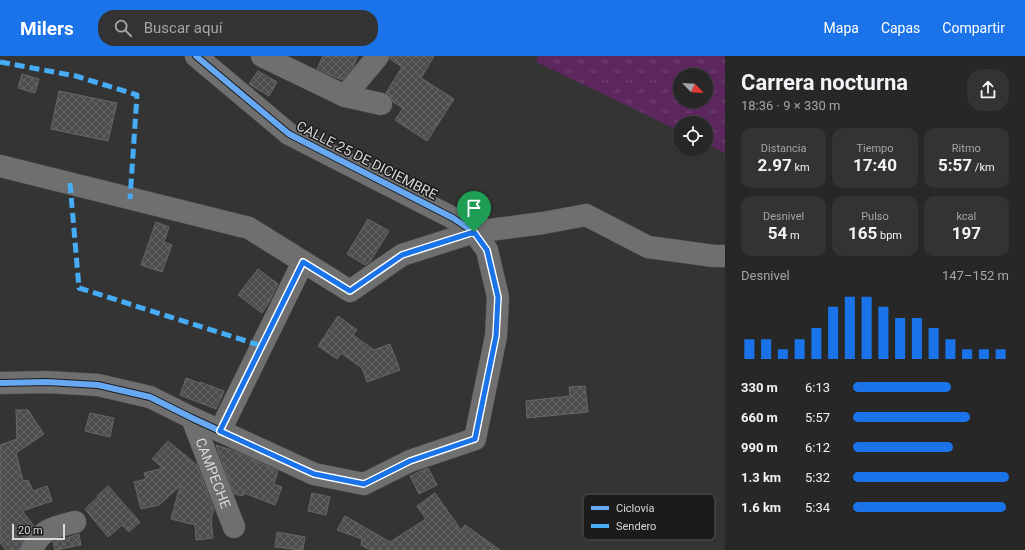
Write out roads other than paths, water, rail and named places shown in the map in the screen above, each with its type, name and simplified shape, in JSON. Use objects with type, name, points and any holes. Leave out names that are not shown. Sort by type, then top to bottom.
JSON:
[{"type":"street","name":"CALLE 25 DE DICIEMBRE","points":[[196,56],[289,134],[453,218],[474,232],[487,250],[498,297],[496,336],[475,439],[410,461],[364,484],[314,474],[220,431]]},
{"type":"street","points":[[262,56],[345,96],[381,104]]},
{"type":"street","points":[[345,96],[378,56]]},
{"type":"street","points":[[0,166],[249,228],[350,291],[402,255],[474,232],[543,223],[586,215],[648,247],[714,256],[725,256]]},
{"type":"street","points":[[0,383],[47,382],[98,385],[150,397],[220,431],[303,262]]},
{"type":"street","name":"CAMPECHE","points":[[192,418],[234,527]]},
{"type":"street","points":[[32,550],[34,545],[47,530],[75,522]]}]
